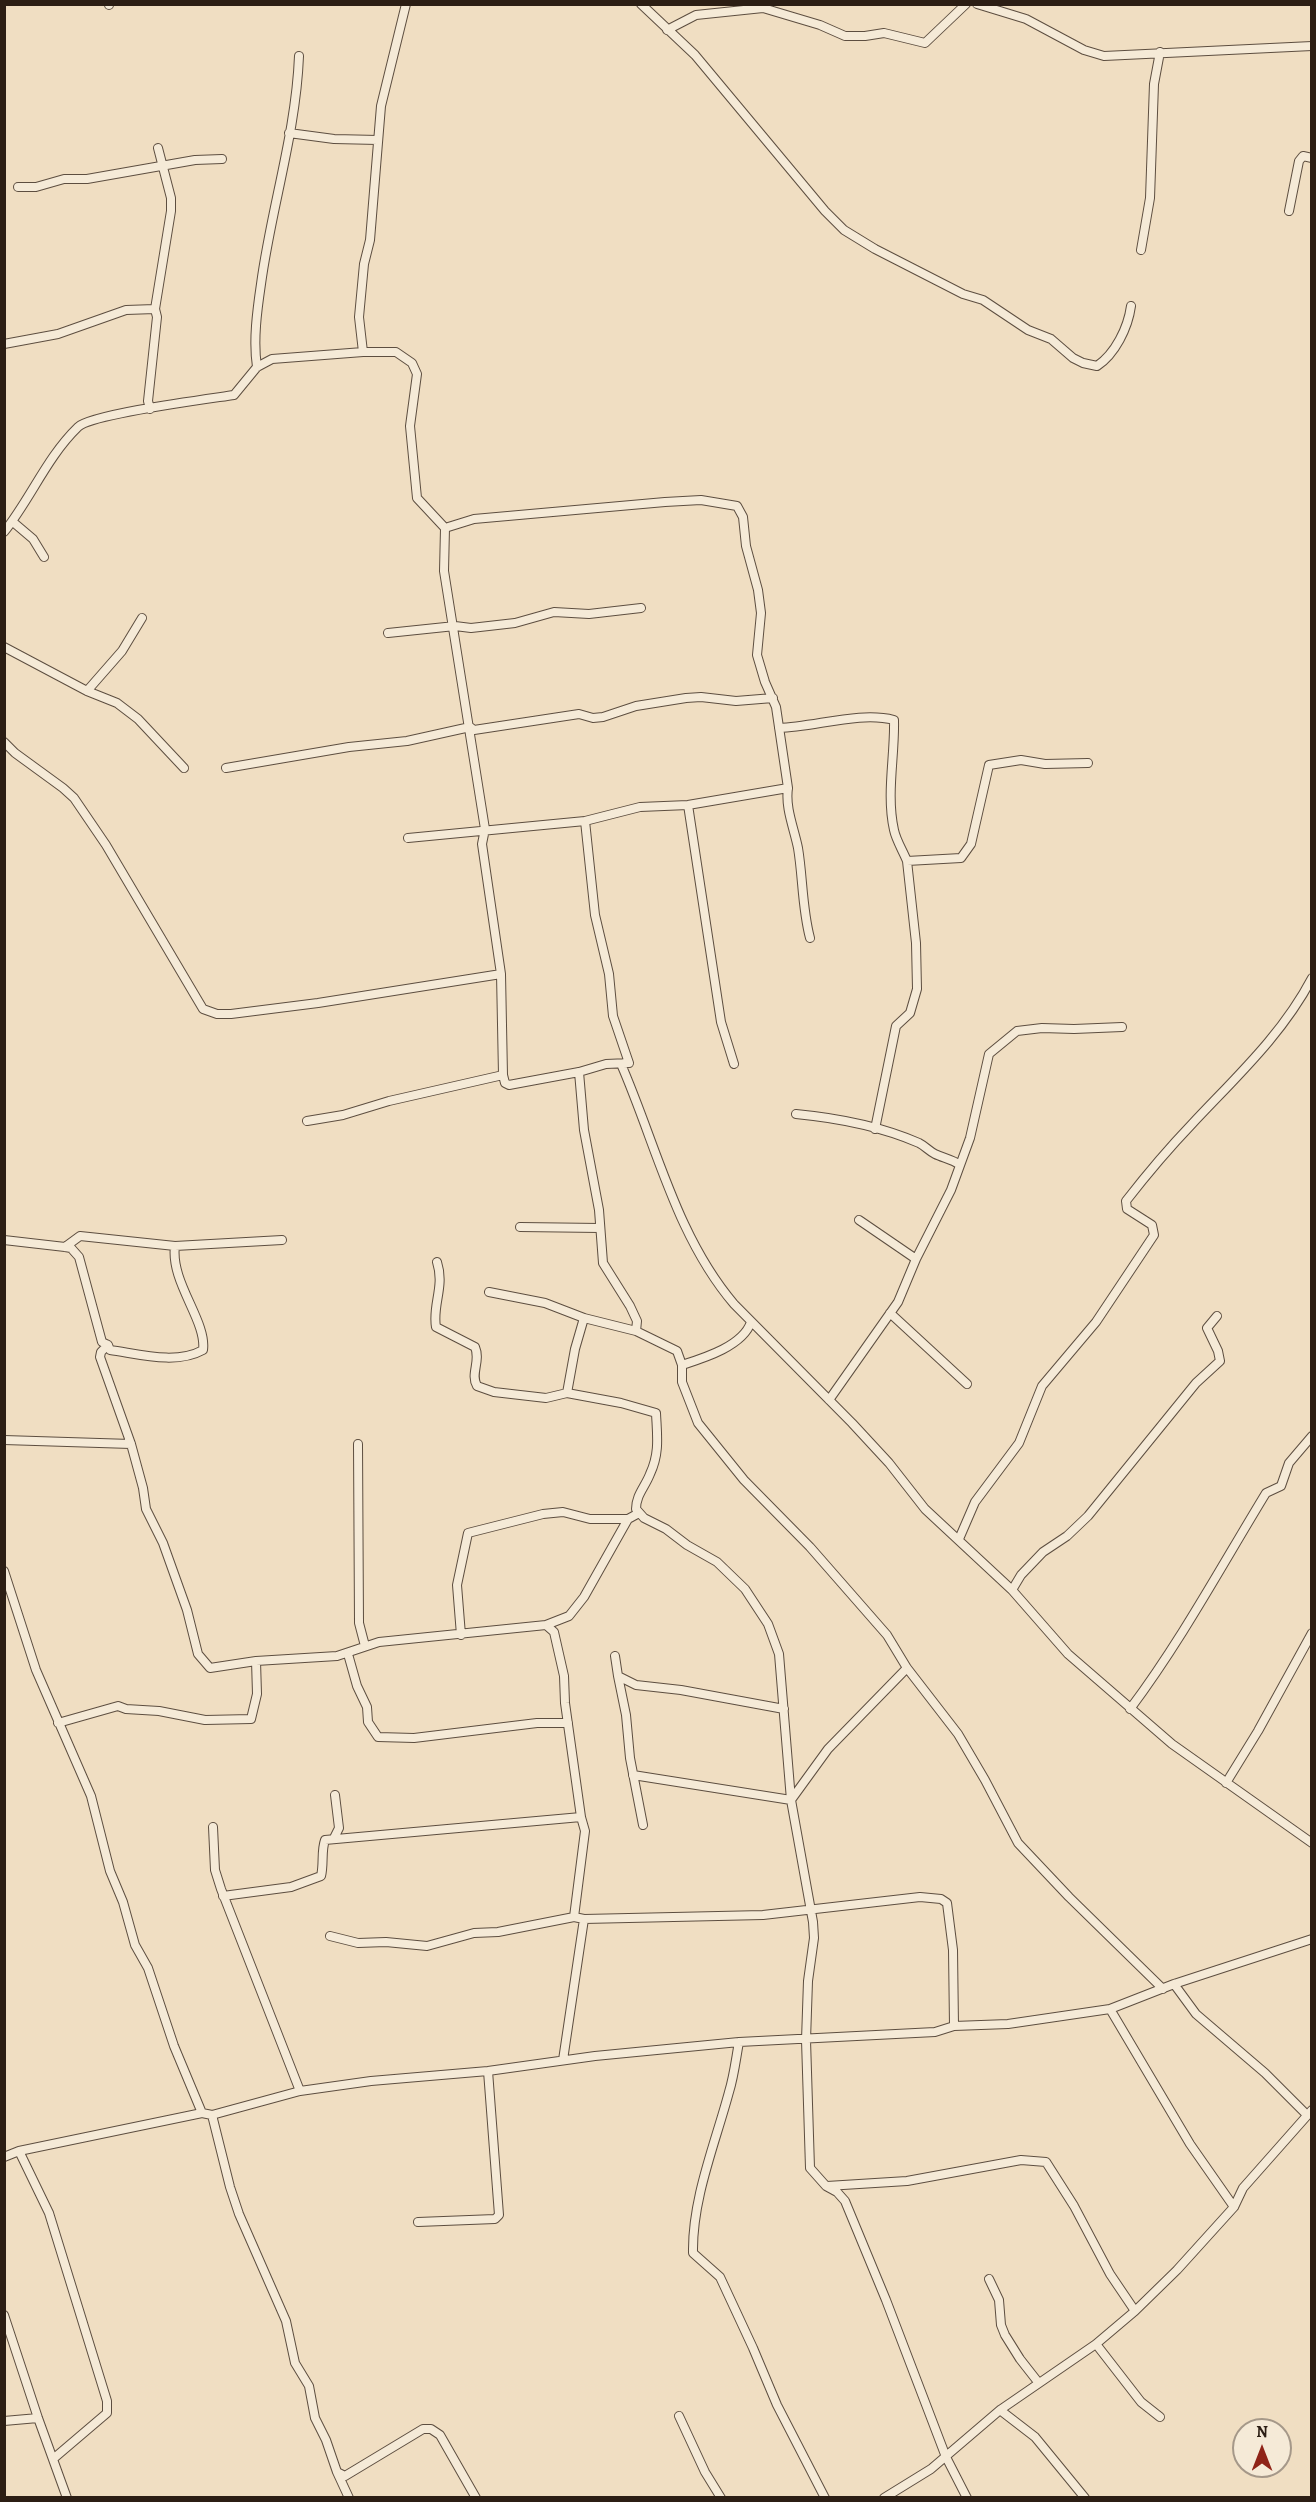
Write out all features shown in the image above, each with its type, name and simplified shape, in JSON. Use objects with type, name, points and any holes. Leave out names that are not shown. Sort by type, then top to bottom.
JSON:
[{"type":"street","points":[[363,352],[359,317],[364,264],[370,240],[381,106],[406,4]]},
{"type":"street","points":[[641,4],[695,55],[825,211],[844,230],[874,249],[963,294],[983,300],[1028,330],[1051,339],[1073,358],[1083,363],[1097,366],[1106,360],[1122,332],[1131,306]]},
{"type":"street","points":[[667,30],[696,15],[763,8],[845,36],[884,33],[925,42],[966,4]]},
{"type":"street","points":[[977,4],[1026,19],[1084,50],[1104,56],[1311,46]]},
{"type":"street","points":[[1141,250],[1150,198],[1154,84],[1160,52]]},
{"type":"street","points":[[257,367],[254,351],[264,255],[289,133],[298,81],[299,56]]},
{"type":"street","points":[[289,133],[334,139],[378,140]]},
{"type":"street","points":[[150,409],[148,401],[157,317],[155,309],[171,211],[171,198],[158,148]]},
{"type":"street","points":[[1289,211],[1299,161],[1303,156],[1311,158]]},
{"type":"street","points":[[18,188],[36,187],[64,179],[87,179],[195,160],[222,159]]},
{"type":"street","points":[[4,344],[21,339],[58,334],[126,310],[155,309]]},
{"type":"street","points":[[4,532],[13,522],[54,455],[80,426],[90,420],[234,395],[257,367],[272,359],[363,352],[396,352],[412,363],[417,374],[410,426],[417,498],[445,528],[444,571],[455,626],[485,829],[482,843],[501,974],[505,1083],[509,1085],[579,1072],[606,1064],[629,1063]]},
{"type":"street","points":[[445,528],[474,519],[665,502],[701,500],[737,506],[743,517],[746,546],[754,572],[761,613],[758,655],[765,682],[773,698],[779,728],[788,788],[786,799],[798,851],[801,893],[810,938]]},
{"type":"street","points":[[13,522],[33,539],[44,556]]},
{"type":"street","points":[[388,633],[514,623],[554,612],[589,614],[641,608]]},
{"type":"street","points":[[87,691],[122,651],[142,618]]},
{"type":"street","points":[[4,647],[87,691],[117,703],[138,719],[184,768]]},
{"type":"street","points":[[226,768],[349,747],[407,741],[470,727],[474,730],[509,726],[579,714],[593,718],[636,706],[701,697],[730,701],[773,698]]},
{"type":"street","points":[[779,728],[803,728],[878,716],[894,720],[890,776],[894,830],[907,861],[916,942],[917,989],[910,1013],[896,1026],[875,1128]]},
{"type":"street","points":[[4,742],[74,798],[106,846],[203,1009],[231,1014],[501,974]]},
{"type":"street","points":[[907,861],[961,858],[971,844],[989,765],[1021,760],[1046,764],[1088,763]]},
{"type":"street","points":[[408,838],[485,829],[552,826],[585,821],[640,807],[688,805],[788,788]]},
{"type":"street","points":[[688,805],[721,1022],[734,1064]]},
{"type":"street","points":[[585,821],[595,915],[609,974],[613,1016],[629,1063]]},
{"type":"street","points":[[959,1539],[975,1502],[1019,1443],[1042,1386],[1096,1322],[1154,1235],[1152,1225],[1127,1209],[1126,1201],[1191,1125],[1267,1045],[1298,1004],[1311,978]]},
{"type":"street","points":[[829,1400],[898,1302],[916,1259],[951,1190],[970,1138],[989,1054],[1017,1031],[1042,1028],[1122,1027]]},
{"type":"street","points":[[629,1063],[621,1064],[676,1205],[717,1283],[751,1322],[889,1463],[925,1509],[1012,1590],[1068,1654],[1172,1744],[1311,1841]]},
{"type":"street","points":[[579,1072],[584,1131],[600,1228],[603,1263],[630,1306],[637,1321],[636,1331]]},
{"type":"street","points":[[308,1121],[343,1115],[389,1101],[503,1075]]},
{"type":"street","points":[[796,1114],[830,1118],[875,1128],[922,1144],[933,1153],[954,1160],[960,1165]]},
{"type":"street","points":[[858,1220],[916,1259]]},
{"type":"street","points":[[520,1227],[600,1228]]},
{"type":"street","points":[[65,1247],[80,1236],[175,1246],[282,1240]]},
{"type":"street","points":[[4,1240],[71,1248],[79,1257],[102,1342],[108,1345],[110,1350],[155,1356],[190,1356],[203,1350],[204,1340],[175,1263],[175,1246]]},
{"type":"street","points":[[437,1262],[440,1289],[434,1317],[436,1327],[475,1347],[477,1364],[474,1377],[477,1386],[494,1392],[546,1398],[567,1393],[621,1403],[656,1413],[658,1450],[650,1474],[636,1501],[636,1509],[717,1562],[745,1589],[768,1624],[779,1654],[790,1800],[814,1938],[808,1981],[806,2040],[810,2168],[826,2186],[837,2192],[845,2201],[886,2300],[946,2457],[967,2498]]},
{"type":"street","points":[[489,1292],[546,1303],[584,1318],[636,1331],[677,1352],[682,1365],[681,1374],[686,1393],[698,1423],[714,1445],[783,1522],[810,1546],[887,1635],[907,1668],[958,1734],[1018,1843],[1069,1897],[1163,1989]]},
{"type":"street","points":[[890,1313],[967,1384]]},
{"type":"street","points":[[1012,1590],[1021,1575],[1042,1552],[1067,1536],[1088,1516],[1196,1383],[1220,1361],[1218,1351],[1207,1329],[1216,1316]]},
{"type":"street","points":[[567,1393],[575,1349],[584,1318]]},
{"type":"street","points":[[682,1365],[719,1350],[738,1339],[749,1328],[751,1322]]},
{"type":"street","points":[[108,1345],[101,1352],[101,1364],[131,1444],[146,1509],[163,1543],[187,1610],[198,1654],[210,1668],[256,1661],[348,1654],[365,1646],[413,1638],[546,1625],[568,1616],[584,1597],[628,1519]]},
{"type":"street","points":[[1130,1709],[1216,1579],[1223,1561],[1245,1530],[1266,1493],[1281,1486],[1289,1463],[1311,1436]]},
{"type":"street","points":[[4,1440],[131,1444]]},
{"type":"street","points":[[358,1444],[360,1623],[365,1646]]},
{"type":"street","points":[[462,1635],[457,1585],[468,1533],[543,1514],[562,1512],[590,1519],[628,1519],[639,1513]]},
{"type":"street","points":[[4,1571],[36,1670],[91,1796],[110,1871],[123,1902],[135,1945],[148,1968],[174,2046],[202,2113]]},
{"type":"street","points":[[546,1625],[554,1632],[558,1644],[581,1817],[585,1831],[574,1917]]},
{"type":"street","points":[[1226,1783],[1258,1731],[1311,1633]]},
{"type":"street","points":[[348,1654],[357,1686],[367,1707],[368,1722],[378,1737],[414,1738],[537,1723],[568,1723]]},
{"type":"street","points":[[615,1656],[643,1825]]},
{"type":"street","points":[[58,1722],[118,1706],[205,1720],[251,1719],[257,1694],[256,1661]]},
{"type":"street","points":[[790,1800],[828,1749],[907,1668]]},
{"type":"street","points":[[618,1676],[636,1685],[681,1689],[784,1708]]},
{"type":"street","points":[[633,1775],[790,1800]]},
{"type":"street","points":[[334,1838],[339,1828],[335,1795]]},
{"type":"street","points":[[224,1896],[291,1887],[321,1876],[324,1862],[322,1848],[325,1840],[334,1838],[382,1836],[581,1817]]},
{"type":"street","points":[[213,1827],[215,1870],[300,2091]]},
{"type":"street","points":[[330,1936],[358,1943],[386,1941],[427,1946],[474,1933],[498,1932],[574,1917],[584,1919],[763,1915],[920,1897],[941,1899],[947,1903],[953,1950],[954,2026]]},
{"type":"street","points":[[563,2060],[584,1919]]},
{"type":"street","points":[[4,2157],[19,2151],[202,2113],[212,2115],[300,2091],[400,2078],[488,2071],[563,2060],[738,2042],[935,2032],[954,2026],[1008,2024],[1110,2010],[1174,1984],[1287,1949],[1311,1939]]},
{"type":"street","points":[[884,2498],[915,2480],[946,2457],[1000,2410],[1096,2344],[1135,2311],[1177,2270],[1234,2207],[1243,2188],[1309,2112],[1196,2014],[1174,1984]]},
{"type":"street","points":[[1110,2010],[1190,2144],[1234,2207]]},
{"type":"street","points":[[738,2042],[730,2090],[707,2168],[692,2232],[693,2253],[720,2277],[773,2398],[825,2498]]},
{"type":"street","points":[[418,2222],[495,2219],[499,2215],[488,2071]]},
{"type":"street","points":[[212,2115],[239,2214],[286,2321],[295,2363],[309,2386],[315,2418],[349,2498]]},
{"type":"street","points":[[19,2151],[49,2213],[106,2401],[106,2413],[53,2459]]},
{"type":"street","points":[[826,2186],[907,2181],[1021,2160],[1046,2162],[1074,2206],[1110,2274],[1135,2311]]},
{"type":"street","points":[[989,2278],[999,2300],[1001,2325],[1005,2335],[1020,2360],[1038,2382]]},
{"type":"street","points":[[4,2315],[67,2498]]},
{"type":"street","points":[[1096,2344],[1141,2402],[1160,2417]]},
{"type":"street","points":[[1000,2410],[1035,2437],[1085,2498]]},
{"type":"street","points":[[679,2416],[705,2472],[721,2498]]},
{"type":"street","points":[[4,2421],[38,2418]]},
{"type":"street","points":[[337,2472],[345,2476],[423,2429],[431,2429],[440,2435],[476,2498]]}]
